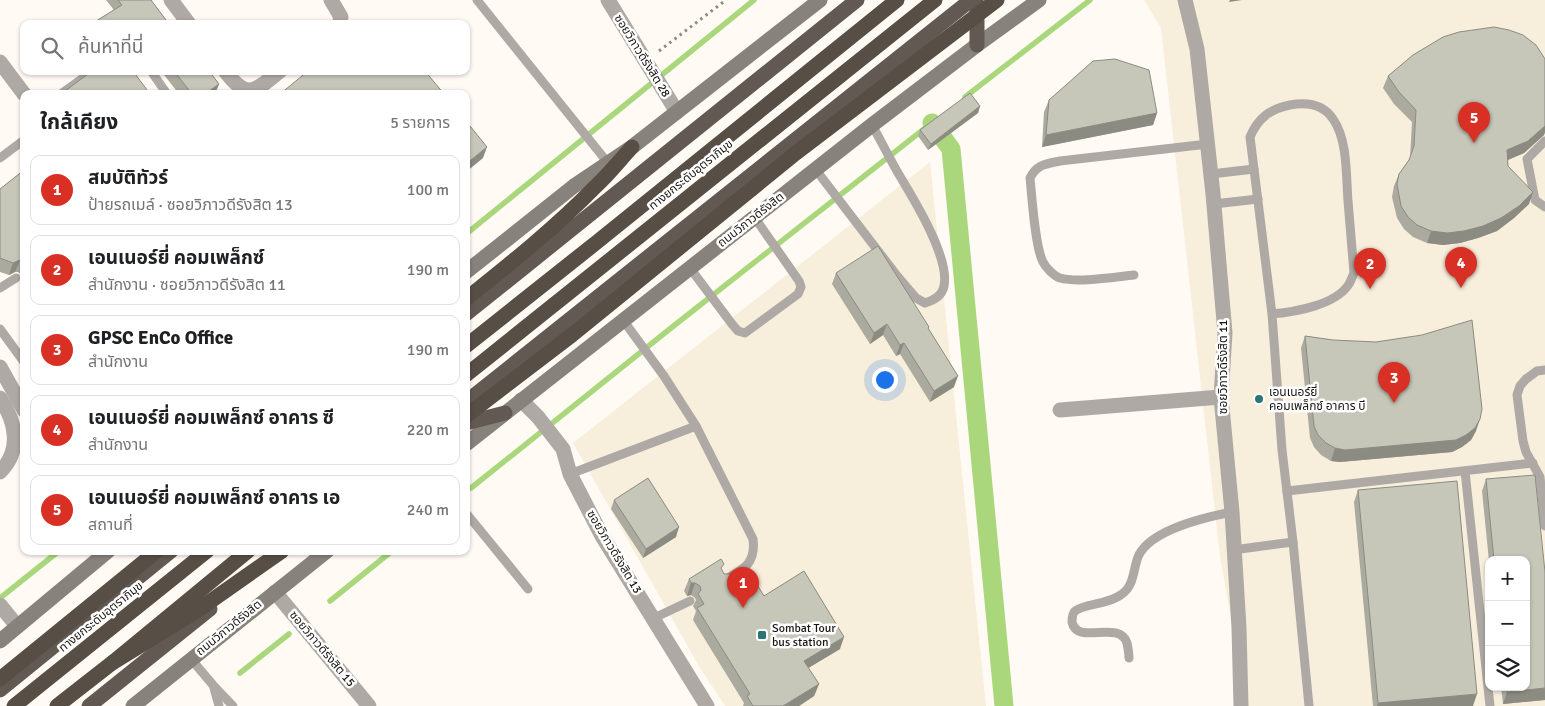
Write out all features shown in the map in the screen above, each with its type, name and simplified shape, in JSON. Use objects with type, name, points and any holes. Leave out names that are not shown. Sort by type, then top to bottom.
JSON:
[{"type":"highway","points":[[470,311],[857,0]]},
{"type":"highway","name":"ทางยกระดับอุตราภิมุข","points":[[470,343],[896,0]]},
{"type":"highway","name":"ทางยกระดับอุตราภิมุข","points":[[470,372],[934,0]]},
{"type":"highway","points":[[470,399],[971,0]]},
{"type":"highway","points":[[977,0],[977,45]]},
{"type":"highway","points":[[470,413],[579,329],[796,153],[997,0]]},
{"type":"highway","points":[[470,296],[571,210],[597,186],[632,147]]},
{"type":"highway","points":[[470,422],[505,413]]},
{"type":"highway","points":[[0,679],[152,555]]},
{"type":"highway","points":[[0,690],[166,555]]},
{"type":"highway","name":"ทางยกระดับอุตราภิมุข","points":[[14,706],[202,555]]},
{"type":"highway","points":[[57,706],[243,555]]},
{"type":"highway","points":[[112,663],[198,610],[276,555]]},
{"type":"highway","points":[[89,706],[277,555]]},
{"type":"main road","points":[[470,269],[574,186],[632,147],[820,0]]},
{"type":"main road","name":"ถนนวิภาวดีรังสิต","points":[[470,441],[872,125],[1039,0]]},
{"type":"main road","points":[[0,641],[103,555]]},
{"type":"main road","name":"ถนนวิภาวดีรังสิต","points":[[133,706],[322,555]]},
{"type":"street","points":[[171,0],[186,20]]},
{"type":"street","points":[[331,0],[341,17],[340,20]]},
{"type":"street","name":"ซอยวิภาวดีรังสิต 28","points":[[608,0],[677,112]]},
{"type":"street","name":"ซอยวิภาวดีรังสิต 11","points":[[1185,0],[1197,49],[1214,204],[1224,333],[1221,397],[1232,512],[1239,628],[1240,706]]},
{"type":"street","points":[[0,62],[21,90]]},
{"type":"street","points":[[228,75],[237,86],[245,90]]},
{"type":"street","points":[[253,90],[275,75]]},
{"type":"street","points":[[0,367],[20,403]]},
{"type":"street","points":[[1060,410],[1221,397]]},
{"type":"street","points":[[0,398],[12,419],[15,436],[10,458],[0,472]]},
{"type":"street","name":"ซอยวิภาวดีรังสิต 13","points":[[521,400],[538,417],[563,449],[570,474],[602,536],[707,706]]},
{"type":"street","name":"ซอยวิภาวดีรังสิต 15","points":[[275,592],[369,706]]},
{"type":"street","points":[[0,604],[17,626]]},
{"type":"lane","points":[[477,0],[608,163]]},
{"type":"lane","points":[[67,90],[87,75]]},
{"type":"lane","points":[[154,75],[164,90]]},
{"type":"lane","points":[[1272,314],[1308,309],[1324,302],[1338,295],[1349,285],[1354,273],[1345,154],[1338,128],[1333,119],[1325,110],[1314,104],[1299,103],[1271,111],[1261,118],[1250,136],[1272,314],[1287,491],[1309,706]]},
{"type":"lane","points":[[816,170],[916,298],[925,303],[934,300],[944,286],[939,252],[926,221],[872,125]]},
{"type":"lane","points":[[1545,141],[1527,159],[1535,200],[1545,207]]},
{"type":"lane","points":[[0,158],[20,143]]},
{"type":"lane","points":[[1134,275],[1071,280],[1058,278],[1052,273],[1043,262],[1038,239],[1030,178],[1034,169],[1060,161],[1208,144]]},
{"type":"lane","points":[[1211,174],[1254,168]]},
{"type":"lane","points":[[1214,204],[1258,199]]},
{"type":"lane","points":[[690,268],[732,324],[738,331],[745,333],[798,294],[801,287],[799,281],[755,218]]},
{"type":"lane","points":[[0,288],[16,278]]},
{"type":"lane","points":[[623,320],[664,376],[696,426],[753,539],[754,551],[751,560],[744,568],[723,581]]},
{"type":"lane","points":[[0,329],[20,355]]},
{"type":"lane","points":[[1545,370],[1537,371],[1526,379],[1520,386],[1517,395],[1526,452],[1540,478],[1545,526]]},
{"type":"lane","points":[[570,474],[696,426]]},
{"type":"lane","points":[[1287,491],[1533,463]]},
{"type":"lane","points":[[1465,471],[1490,706]]},
{"type":"lane","points":[[1129,658],[1127,642],[1123,637],[1116,632],[1080,632],[1075,629],[1072,614],[1076,610],[1104,603],[1126,592],[1131,584],[1139,554],[1148,542],[1196,520],[1232,512]]},
{"type":"lane","points":[[470,518],[528,589]]},
{"type":"lane","points":[[1233,550],[1293,542]]},
{"type":"lane","points":[[654,618],[690,600]]},
{"type":"lane","points":[[191,658],[213,685],[234,706]]},
{"type":"lane","points":[[213,685],[219,706]]},
{"type":"path","points":[[646,61],[726,0]]},
{"type":"shaded area","points":[[1144,0],[1545,0],[1545,706],[1247,706],[1220,557],[1161,28]]},
{"type":"shaded area","points":[[930,162],[986,706],[725,706],[700,668],[573,443]]},
{"type":"building","points":[[118,0],[151,0],[166,20],[98,20],[122,5]]},
{"type":"building","points":[[1494,27],[1523,35],[1536,45],[1545,59],[1545,126],[1528,141],[1507,150],[1508,166],[1533,192],[1519,206],[1501,218],[1483,226],[1447,233],[1431,231],[1417,225],[1408,217],[1401,206],[1397,184],[1399,174],[1409,160],[1414,146],[1416,110],[1399,92],[1388,76],[1413,55],[1443,37],[1459,32]]},
{"type":"building","points":[[1115,59],[1149,70],[1157,113],[1046,135],[1049,100],[1093,61]]},
{"type":"building","points":[[87,75],[136,75],[147,90],[66,90]]},
{"type":"building","points":[[177,75],[212,75],[219,84],[210,90],[189,90]]},
{"type":"building","points":[[303,75],[428,75],[441,90],[285,90]]},
{"type":"building","points":[[970,93],[980,106],[931,144],[920,130]]},
{"type":"building","points":[[470,126],[487,147],[470,161]]},
{"type":"building","points":[[20,173],[20,260],[13,263],[0,258],[0,189]]},
{"type":"building","points":[[878,246],[958,376],[934,391],[904,343],[900,345],[887,324],[874,333],[836,273]]},
{"type":"building","points":[[1472,320],[1482,409],[1480,419],[1475,428],[1466,435],[1456,440],[1345,450],[1335,448],[1326,443],[1318,435],[1314,426],[1305,336],[1333,340],[1376,342],[1422,335]]},
{"type":"building","points":[[1535,475],[1545,572],[1545,688],[1530,690],[1530,556],[1494,556],[1486,479]]},
{"type":"building","points":[[648,478],[679,527],[646,549],[614,500]]},
{"type":"building","points":[[1457,481],[1477,694],[1378,703],[1358,490]]},
{"type":"building","points":[[721,559],[724,564],[721,568],[724,574],[731,574],[737,584],[751,575],[764,596],[804,571],[844,637],[804,661],[819,684],[783,706],[753,706],[747,696],[750,694],[697,608],[704,604],[698,594],[701,590],[700,586],[691,583],[689,579]]},
{"type":"waterway","points":[[470,231],[754,0]]},
{"type":"waterway","points":[[965,97],[1090,0]]},
{"type":"waterway","points":[[932,123],[951,149],[1004,706]]},
{"type":"waterway","points":[[471,488],[924,129]]},
{"type":"waterway","points":[[0,598],[54,555]]},
{"type":"waterway","points":[[330,601],[387,555]]},
{"type":"waterway","points":[[240,673],[289,634]]},
{"type":"place","name":"เอนเนอร์ยี่ คอมเพล็กซ์ อาคาร เอ","points":[[1474,143]]},
{"type":"place","name":"เอนเนอร์ยี่ คอมเพล็กซ์ อาคาร ซี","points":[[1461,288]]},
{"type":"place","name":"เอนเนอร์ยี่ คอมเพล็กซ์","points":[[1370,289]]},
{"type":"place","name":"เอนเนอร์ยี่ คอมเพล็กซ์ อาคาร บี","points":[[1259,399]]},
{"type":"place","name":"GPSC EnCo Office","points":[[1394,403]]},
{"type":"place","name":"สมบัติทัวร์","points":[[743,608]]},
{"type":"place","name":"Sombat Tour bus station","points":[[762,635]]}]
